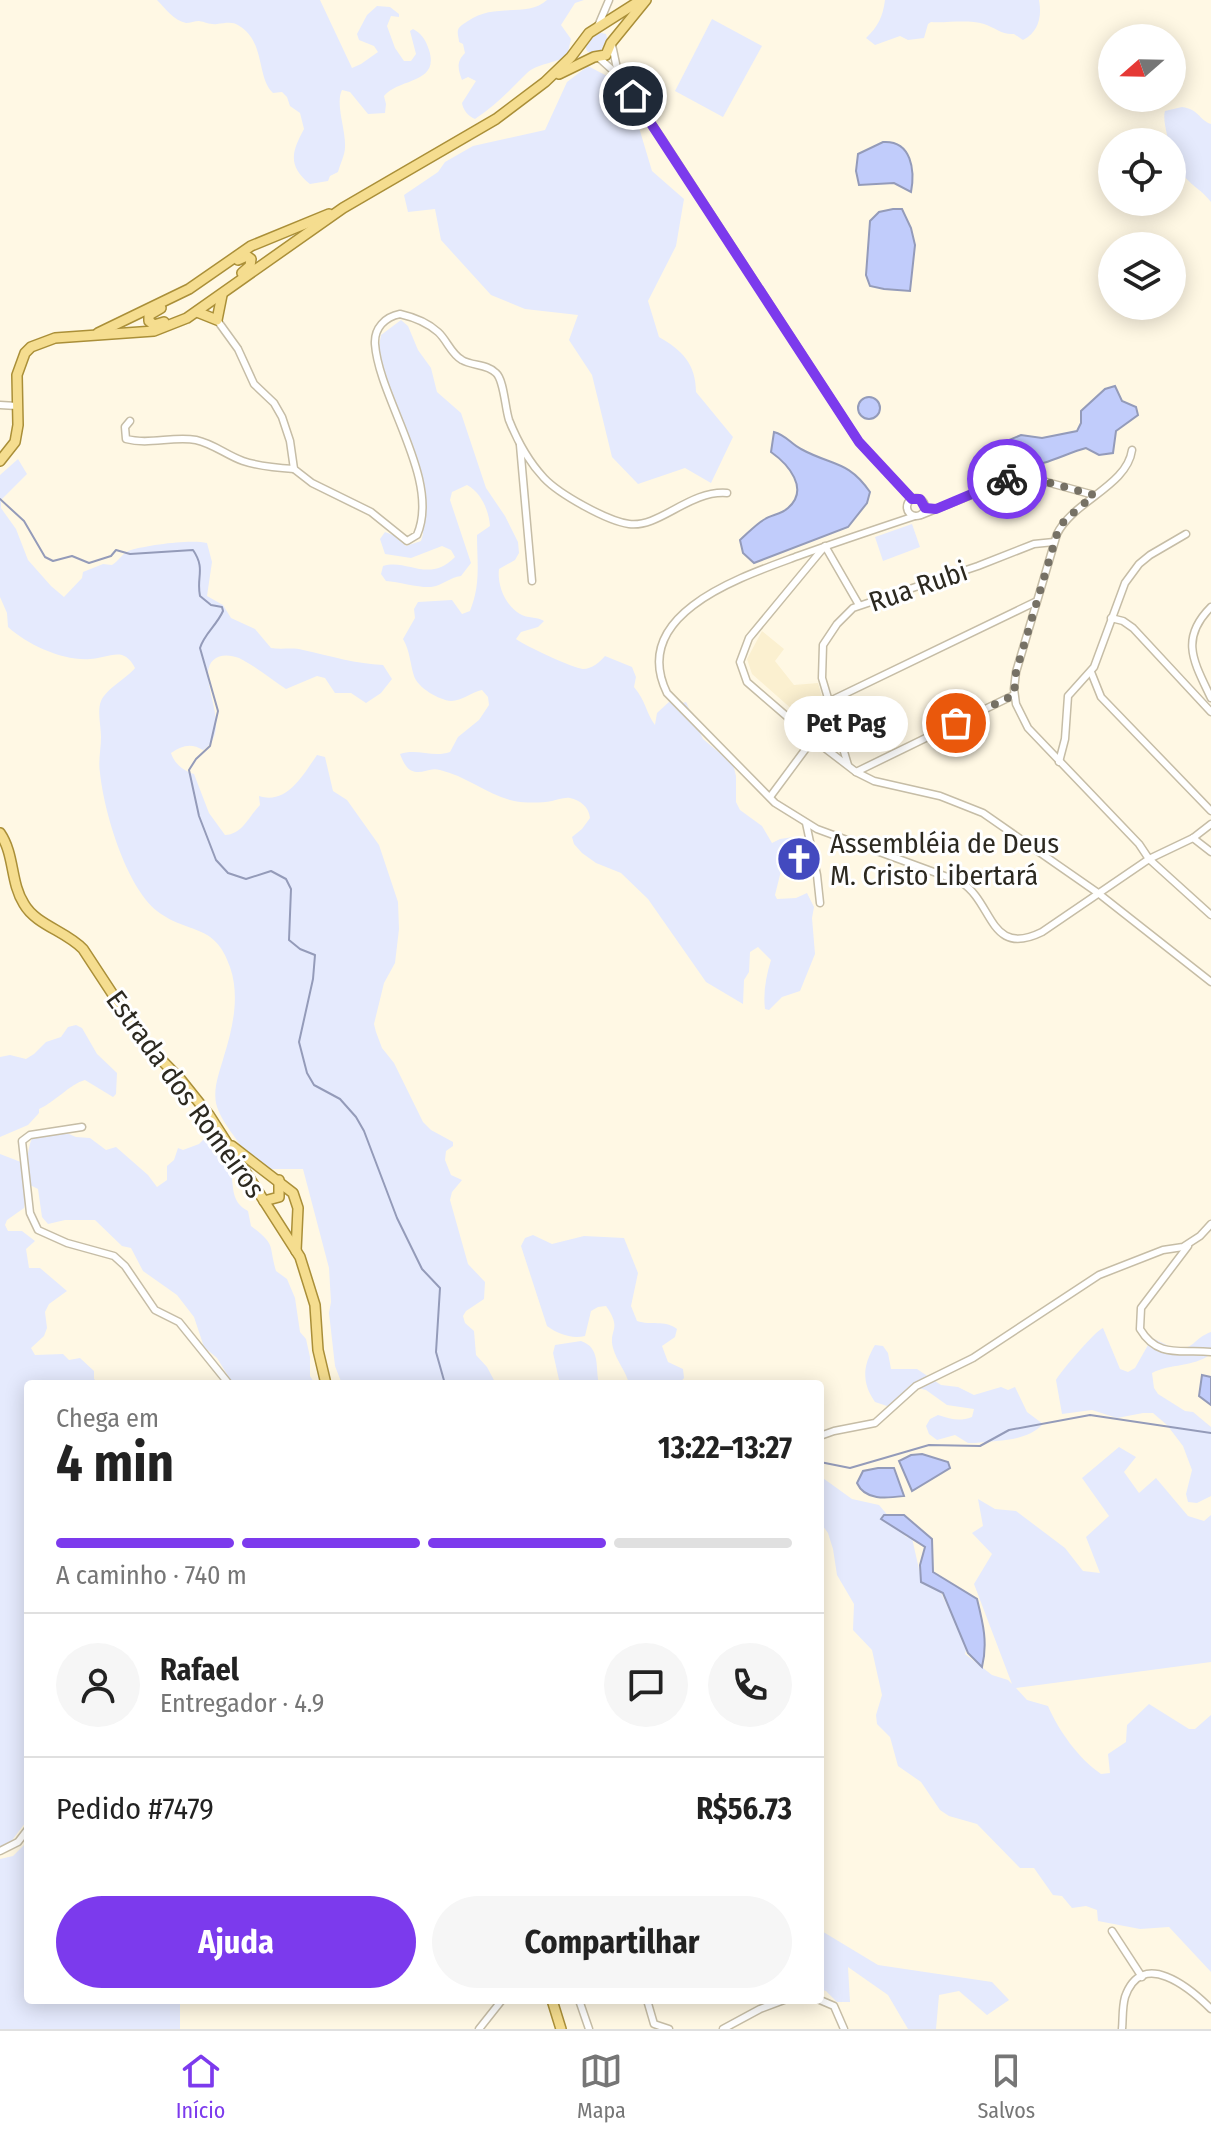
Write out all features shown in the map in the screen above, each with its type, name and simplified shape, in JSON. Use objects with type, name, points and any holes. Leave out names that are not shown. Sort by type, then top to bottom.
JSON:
[{"type":"main road","points":[[0,461],[15,442],[18,425],[17,375],[25,353],[40,342],[55,338],[138,334],[176,324],[222,295],[343,208],[496,119],[545,82],[589,33],[644,0]]},
{"type":"main road","points":[[545,82],[609,51],[611,43],[644,0]]},
{"type":"main road","points":[[596,30],[606,33],[611,43]]},
{"type":"main road","points":[[584,40],[585,49],[596,58]]},
{"type":"main road","points":[[87,337],[189,289],[265,239],[343,208]]},
{"type":"main road","points":[[219,268],[244,256],[249,257],[250,266],[238,276],[235,285]]},
{"type":"main road","points":[[197,312],[217,320],[222,295]]},
{"type":"main road","points":[[167,300],[164,307],[149,315],[149,321],[154,325],[166,322],[176,324]]},
{"type":"main road","name":"Estrada dos Romeiros","points":[[0,833],[10,849],[17,890],[25,907],[83,949],[144,1042],[193,1095],[226,1141],[296,1251],[306,1272],[315,1305],[318,1350],[325,1380]]},
{"type":"main road","points":[[226,1141],[293,1193],[298,1208],[296,1251]]},
{"type":"main road","points":[[264,1201],[279,1197],[279,1180]]},
{"type":"main road","points":[[553,2004],[561,2029]]},
{"type":"street","points":[[609,0],[613,9],[625,10]]},
{"type":"street","points":[[596,30],[609,0]]},
{"type":"street","points":[[611,43],[619,76]]},
{"type":"street","points":[[596,58],[619,76],[859,442],[912,499],[920,499],[920,513]]},
{"type":"street","points":[[130,421],[125,427],[126,439],[136,442],[179,437],[210,443],[243,461],[294,469],[312,483],[371,512],[403,539],[410,541],[417,535],[422,506],[413,457],[388,391],[375,344],[375,335],[384,320],[400,314],[438,332],[457,357],[495,371],[500,378],[510,421],[519,442],[546,481],[608,519],[641,525],[691,500],[717,492],[727,493]]},
{"type":"street","points":[[217,320],[238,349],[254,384],[274,403],[282,417],[294,469]]},
{"type":"street","points":[[0,405],[17,406]]},
{"type":"street","points":[[519,442],[532,581]]},
{"type":"street","points":[[1132,450],[1123,471],[1064,521],[1035,601],[1016,672],[1014,695],[1028,728],[1139,844],[1149,859],[1211,915]]},
{"type":"street","points":[[907,508],[910,514],[936,509],[1018,477],[1094,495]]},
{"type":"street","points":[[901,521],[912,499]]},
{"type":"street","points":[[920,513],[741,577],[709,594],[676,623],[663,642],[660,673],[673,701],[770,797],[806,823],[961,882],[978,898],[995,929],[1010,938],[1023,939],[1042,932],[1149,859],[1193,838],[1211,824]]},
{"type":"street","points":[[1059,762],[1065,739],[1068,696],[1091,672],[1120,592],[1139,564],[1186,534]]},
{"type":"street","name":"Rua Rubi","points":[[848,765],[822,678],[823,645],[846,613],[859,605],[966,571],[1034,544],[1054,542]]},
{"type":"street","points":[[825,546],[859,605]]},
{"type":"street","points":[[825,546],[749,638],[740,662],[747,682],[856,772],[874,781],[940,796],[983,813],[1098,893],[1211,982]]},
{"type":"street","points":[[830,701],[1035,601]]},
{"type":"street","points":[[1211,607],[1195,627],[1191,646],[1211,698]]},
{"type":"street","points":[[1111,618],[1133,628],[1211,712]]},
{"type":"street","points":[[1091,672],[1101,697],[1211,811]]},
{"type":"street","points":[[856,772],[1014,695]]},
{"type":"street","points":[[770,797],[813,739]]},
{"type":"street","points":[[806,823],[820,903]]},
{"type":"street","points":[[1193,838],[1211,852]]},
{"type":"street","points":[[82,1127],[30,1135],[22,1141],[33,1223],[47,1236],[114,1256],[125,1266],[155,1310],[179,1322],[226,1380]]},
{"type":"street","points":[[1211,1224],[1191,1243],[1141,1308],[1139,1318],[1140,1329],[1154,1347],[1211,1352]]},
{"type":"street","points":[[824,1435],[875,1423],[916,1386],[973,1358],[1099,1275],[1163,1250],[1191,1243]]},
{"type":"street","points":[[0,1851],[18,1842],[24,1834]]},
{"type":"street","points":[[1112,1931],[1142,1977]]},
{"type":"street","points":[[1122,2029],[1125,1999],[1129,1989],[1142,1977],[1166,1975],[1195,1993],[1211,2009]]},
{"type":"street","points":[[824,2002],[834,2006],[844,2029]]},
{"type":"street","points":[[479,2029],[499,2004]]},
{"type":"street","points":[[580,2004],[589,2029]]},
{"type":"street","points":[[648,2004],[655,2026],[669,2029]]},
{"type":"street","points":[[726,2028],[773,2004]]},
{"type":"shaded area","points":[[157,0],[320,0],[352,68],[378,52],[374,46],[359,40],[357,34],[367,15],[377,6],[390,7],[399,17],[391,16],[387,26],[395,48],[404,61],[411,61],[416,54],[410,31],[413,29],[425,40],[431,61],[424,75],[384,96],[385,113],[368,114],[350,92],[342,90],[340,102],[345,147],[338,172],[328,181],[310,184],[298,171],[294,159],[296,145],[304,129],[300,113],[290,106],[282,92],[273,93],[268,87],[249,34],[233,23],[181,22]]},
{"type":"shaded area","points":[[547,0],[584,0],[575,3],[561,25],[571,39],[567,56],[531,70],[489,109],[472,118],[462,103],[476,81],[468,77],[462,80],[459,63],[465,53],[463,44],[459,42],[459,29],[478,15],[530,8]]},
{"type":"shaded area","points":[[885,0],[1039,0],[1040,12],[1033,33],[1023,40],[1014,34],[978,23],[931,22],[924,38],[908,40],[900,36],[875,45],[866,38],[879,21]]},
{"type":"shaded area","points":[[712,19],[762,46],[723,117],[675,91]]},
{"type":"shaded area","points":[[597,32],[606,34],[608,42],[604,51],[594,55],[587,51],[586,45]]},
{"type":"shaded area","points":[[588,66],[607,76],[637,121],[652,171],[684,199],[676,246],[648,301],[659,337],[686,359],[693,373],[696,392],[733,437],[711,483],[685,468],[638,484],[612,457],[592,375],[569,340],[578,315],[525,309],[491,295],[441,240],[435,209],[408,212],[404,195],[438,172],[445,162],[473,146],[545,130],[567,82]]},
{"type":"shaded area","points":[[1186,108],[1211,124],[1211,202],[1186,178],[1186,128],[1166,128],[1165,112],[1186,112]]},
{"type":"shaded area","points":[[401,320],[408,326],[418,350],[431,368],[437,392],[461,413],[486,488],[518,542],[519,553],[515,560],[499,569],[501,588],[515,610],[523,616],[544,621],[538,627],[521,632],[516,639],[578,668],[590,668],[605,656],[632,667],[636,677],[634,687],[655,725],[657,713],[670,701],[679,704],[686,702],[703,739],[733,764],[736,802],[740,810],[762,826],[772,843],[780,839],[796,839],[785,855],[775,895],[777,899],[796,898],[807,893],[814,907],[815,954],[800,991],[782,997],[769,1010],[765,1009],[764,997],[771,960],[758,947],[750,952],[743,1004],[706,982],[648,899],[621,873],[596,863],[574,844],[572,837],[590,818],[586,807],[580,802],[568,798],[543,802],[514,801],[450,773],[434,769],[416,772],[404,763],[400,754],[450,752],[458,737],[479,720],[489,705],[488,697],[482,690],[451,701],[424,689],[414,676],[403,639],[415,618],[414,609],[418,602],[452,600],[462,614],[470,611],[477,582],[477,535],[490,526],[483,502],[467,485],[452,492],[450,500],[471,563],[461,576],[426,587],[386,581],[381,574],[383,566],[392,564],[436,569],[455,557],[451,550],[442,546],[411,558],[385,554],[380,539],[385,532],[406,546],[421,541],[423,534],[424,485],[378,352],[381,335]]},
{"type":"shaded area","points":[[18,459],[27,474],[1,500],[1,508],[16,529],[28,560],[64,597],[82,578],[83,572],[103,564],[112,565],[128,551],[169,543],[207,543],[212,562],[207,596],[223,605],[231,618],[255,629],[271,648],[299,649],[383,665],[392,679],[381,693],[366,703],[351,693],[335,693],[325,678],[317,676],[286,689],[239,658],[228,655],[218,657],[211,663],[208,674],[216,725],[211,743],[203,750],[187,746],[171,753],[180,766],[194,774],[209,813],[225,835],[236,832],[245,824],[260,805],[259,796],[269,798],[286,792],[317,755],[325,757],[333,791],[347,800],[379,845],[398,902],[399,929],[395,963],[384,983],[374,1024],[382,1048],[394,1063],[423,1122],[453,1142],[453,1146],[446,1151],[445,1160],[451,1175],[462,1180],[452,1192],[450,1200],[468,1264],[485,1282],[484,1299],[463,1316],[465,1323],[474,1331],[476,1355],[494,1380],[340,1380],[335,1366],[329,1313],[329,1268],[303,1169],[269,1169],[249,1160],[216,1103],[216,1085],[234,1012],[235,989],[230,967],[217,943],[200,931],[168,918],[146,899],[126,867],[112,827],[99,768],[100,705],[108,692],[135,668],[122,655],[80,659],[57,654],[25,640],[8,627],[7,613],[0,597],[0,475]]},
{"type":"shaded area","points":[[912,524],[920,547],[883,561],[875,537]]},
{"type":"shaded area","points":[[762,631],[784,649],[775,661],[794,685],[818,683],[835,741],[828,741],[752,674],[747,659]]},
{"type":"shaded area","points":[[76,1025],[82,1028],[97,1054],[117,1073],[116,1094],[113,1097],[85,1080],[39,1109],[28,1125],[0,1137],[0,1057],[10,1055],[26,1059],[46,1042],[61,1037],[68,1027]]},
{"type":"shaded area","points":[[48,1129],[90,1138],[106,1150],[116,1147],[157,1187],[167,1180],[167,1166],[174,1160],[178,1148],[183,1150],[205,1138],[228,1165],[235,1198],[248,1211],[251,1226],[268,1242],[276,1271],[287,1279],[295,1298],[300,1332],[306,1339],[312,1380],[231,1380],[217,1358],[204,1347],[194,1317],[177,1295],[143,1271],[131,1248],[122,1246],[95,1220],[65,1220],[48,1224],[42,1217],[38,1189],[28,1184],[24,1208],[5,1225],[8,1231],[22,1231],[35,1241],[26,1249],[29,1268],[40,1268],[67,1291],[49,1304],[45,1312],[47,1328],[44,1336],[31,1348],[35,1355],[63,1354],[69,1360],[80,1358],[94,1371],[95,1380],[24,1380],[24,1824],[7,1847],[0,1849],[0,1154],[26,1164],[32,1138]]},
{"type":"shaded area","points":[[533,1235],[552,1244],[584,1236],[624,1238],[638,1273],[631,1306],[637,1321],[667,1324],[677,1329],[675,1337],[662,1346],[668,1362],[683,1369],[682,1380],[628,1380],[613,1348],[614,1320],[606,1306],[591,1311],[585,1336],[565,1335],[547,1326],[521,1246],[525,1238]]},
{"type":"shaded area","points":[[1103,1328],[1120,1369],[1128,1372],[1135,1368],[1152,1338],[1174,1348],[1184,1348],[1211,1332],[1211,1354],[1152,1373],[1158,1394],[1185,1411],[1193,1412],[1211,1427],[1211,1496],[1197,1503],[1188,1502],[1186,1494],[1192,1470],[1183,1446],[1153,1413],[1117,1418],[1092,1410],[1062,1414],[1056,1380],[1086,1343]]},
{"type":"shaded area","points":[[581,1341],[592,1348],[599,1380],[559,1380],[553,1353],[555,1345]]},
{"type":"shaded area","points":[[875,1345],[883,1346],[888,1353],[891,1369],[917,1369],[941,1385],[958,1387],[974,1395],[1001,1387],[1008,1390],[1015,1387],[1027,1412],[1043,1424],[1028,1434],[1011,1439],[968,1443],[955,1435],[937,1440],[929,1434],[926,1426],[930,1419],[938,1415],[967,1419],[972,1417],[974,1409],[947,1405],[918,1388],[890,1407],[875,1402],[867,1387],[865,1374]]},
{"type":"shaded area","points":[[1119,1447],[1136,1457],[1124,1472],[1139,1493],[1156,1478],[1188,1516],[1204,1521],[1211,1515],[1211,1662],[1016,1688],[1027,1700],[1048,1706],[1070,1743],[1101,1774],[1110,1773],[1108,1754],[1126,1742],[1127,1725],[1149,1704],[1189,1729],[1195,1729],[1211,1715],[1211,1972],[1169,1927],[1140,1929],[1098,1921],[1097,1910],[1086,1906],[1072,1908],[1062,1896],[1053,1895],[1034,1868],[1020,1868],[977,1824],[949,1816],[940,1810],[921,1782],[898,1766],[890,1737],[877,1724],[876,1715],[882,1695],[872,1650],[853,1630],[854,1604],[837,1575],[833,1549],[824,1528],[824,1479],[852,1499],[879,1505],[906,1537],[912,1538],[921,1578],[926,1585],[935,1587],[941,1593],[967,1646],[965,1654],[992,1675],[1012,1684],[974,1584],[992,1554],[972,1533],[983,1526],[978,1499],[995,1509],[1016,1511],[1065,1548],[1083,1571],[1100,1573],[1086,1537],[1109,1516],[1082,1478]]},
{"type":"shaded area","points":[[24,1845],[24,2004],[180,2004],[180,2029],[0,2029],[0,1859],[13,1856]]},
{"type":"shaded area","points":[[824,1932],[878,1965],[992,1982],[1009,2000],[987,2015],[959,1991],[939,1995],[936,2029],[908,2029],[888,1995],[848,1967],[850,2002],[837,2002],[826,1991]]},
{"type":"water","points":[[883,142],[893,143],[906,151],[912,166],[911,192],[894,183],[859,185],[856,171],[858,154]]},
{"type":"water","points":[[902,209],[915,245],[910,291],[870,286],[866,275],[870,221],[879,212]]},
{"type":"water","points":[[1115,386],[1122,401],[1136,407],[1138,415],[1116,431],[1113,453],[1099,455],[1086,448],[1024,466],[1013,464],[1004,457],[997,445],[1021,435],[1042,438],[1077,431],[1081,411],[1105,389]]},
{"type":"water","points":[[869,397],[877,400],[880,408],[877,416],[869,419],[861,416],[858,408],[861,400]]},
{"type":"water","points":[[774,432],[801,449],[847,469],[870,492],[867,503],[848,527],[754,563],[743,553],[740,540],[762,521],[788,508],[797,493],[790,470],[771,452]]},
{"type":"water","points":[[1202,1375],[1211,1377],[1211,1405],[1199,1396]]},
{"type":"water","points":[[922,1454],[948,1462],[950,1468],[912,1491],[899,1461]]},
{"type":"water","points":[[894,1468],[904,1496],[877,1497],[861,1489],[857,1483],[863,1471]]},
{"type":"water","points":[[884,1515],[904,1515],[932,1539],[933,1572],[977,1599],[985,1641],[982,1667],[968,1653],[943,1593],[921,1582],[920,1565],[925,1547],[881,1519]]},
{"type":"waterway","points":[[0,499],[24,521],[45,557],[53,561],[72,556],[89,563],[111,556],[116,550],[130,554],[193,550],[197,557],[200,596],[211,605],[222,607],[223,611],[200,648],[218,711],[210,746],[189,770],[199,816],[216,860],[228,873],[246,879],[271,871],[286,879],[291,889],[289,940],[315,955],[299,1042],[307,1073],[314,1085],[340,1099],[356,1117],[397,1218],[422,1269],[440,1288],[436,1352],[444,1380]]},
{"type":"waterway","points":[[824,1463],[850,1468],[929,1445],[980,1446],[1009,1430],[1090,1415],[1211,1433]]},
{"type":"way so far","points":[[956,723],[1014,695],[1016,672],[1057,534],[1064,521],[1094,495],[1032,478],[1007,479]]},
{"type":"place","name":"Pet Pag","points":[[956,723]]},
{"type":"place","name":"Assembléia de Deus M. Cristo Libertará","points":[[799,859]]},
{"type":"route","points":[[633,96],[859,442],[912,499],[920,499],[925,508],[936,509],[1007,479]]}]
